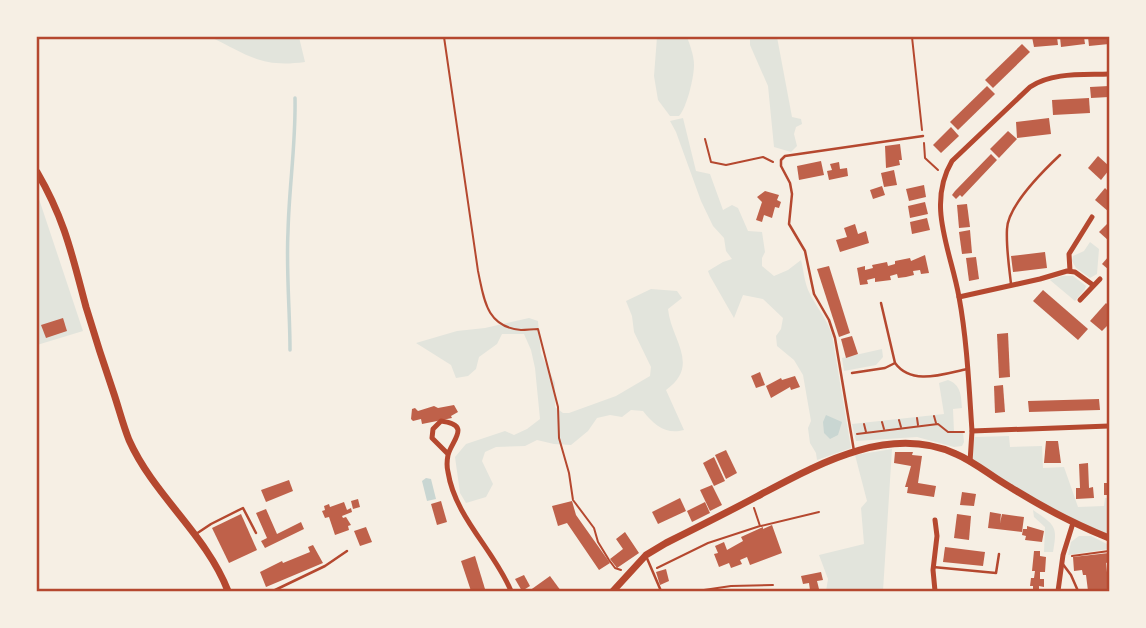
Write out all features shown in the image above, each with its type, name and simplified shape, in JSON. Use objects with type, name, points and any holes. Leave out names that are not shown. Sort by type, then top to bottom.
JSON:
[{"type":"street","points":[[970,462],[972,432],[959,297],[940,211],[944,175],[952,161],[1040,80],[1109,74]]},
{"type":"street","points":[[37,172],[49,192],[69,242],[99,351],[127,436],[138,459],[162,495],[196,534],[220,570],[228,591]]},
{"type":"street","points":[[1070,271],[1069,254],[1092,217]]},
{"type":"street","points":[[959,297],[1070,271],[1094,285]]},
{"type":"street","points":[[1080,300],[1100,279]]},
{"type":"street","points":[[448,454],[432,438],[433,429],[441,421],[452,422],[457,427],[458,433],[448,454],[448,471],[456,499],[511,591]]},
{"type":"street","points":[[972,432],[1109,426]]},
{"type":"street","points":[[613,591],[646,555],[815,466],[854,451],[908,444],[925,445],[957,454],[1073,523],[1109,538]]},
{"type":"street","points":[[935,520],[935,591]]},
{"type":"street","points":[[1058,591],[1062,560],[1073,523]]},
{"type":"lane","points":[[854,451],[835,338],[829,320],[814,294],[805,251],[789,224],[792,194],[781,163],[785,156],[923,136]]},
{"type":"lane","points":[[1011,286],[1007,229],[1009,218],[1024,195],[1060,155]]},
{"type":"lane","points":[[881,303],[895,363],[901,371],[909,376],[920,377],[967,369]]},
{"type":"lane","points":[[852,373],[885,369],[895,363]]},
{"type":"lane","points":[[196,534],[243,508],[256,533]]},
{"type":"lane","points":[[273,591],[326,566],[347,551]]},
{"type":"lane","points":[[933,567],[996,573],[999,554]]},
{"type":"lane","points":[[646,555],[661,591]]},
{"type":"lane","points":[[1062,560],[1078,591]]},
{"type":"path","points":[[444,37],[478,271],[487,306],[498,324],[524,331],[538,329],[558,407],[559,439],[569,473],[573,500],[594,528],[598,542],[615,568],[627,573]]},
{"type":"path","points":[[912,37],[925,158],[944,175]]},
{"type":"path","points":[[705,139],[711,162],[719,165],[762,157],[781,163]]},
{"type":"path","points":[[934,416],[937,424],[948,432],[972,432]]},
{"type":"path","points":[[917,418],[919,426]]},
{"type":"path","points":[[899,420],[901,428]]},
{"type":"path","points":[[881,422],[884,430]]},
{"type":"path","points":[[864,424],[866,433]]},
{"type":"path","points":[[851,435],[937,424]]},
{"type":"path","points":[[751,500],[760,526]]},
{"type":"path","points":[[653,570],[708,543],[760,526],[819,512]]},
{"type":"path","points":[[1062,560],[1109,551]]},
{"type":"path","points":[[697,591],[731,586],[773,585]]},
{"type":"shaded area","points":[[210,37],[299,37],[305,62],[265,61]]},
{"type":"shaded area","points":[[657,37],[687,37],[692,51],[693,77],[679,116],[670,116],[658,100],[654,76]]},
{"type":"shaded area","points":[[750,37],[777,37],[792,117],[801,119],[802,124],[796,127],[794,134],[797,146],[791,152],[774,147],[768,86],[750,45]]},
{"type":"shaded area","points":[[683,118],[696,171],[710,174],[723,210],[732,205],[738,208],[748,231],[762,232],[765,252],[762,266],[774,276],[801,260],[808,290],[832,335],[851,448],[817,460],[810,443],[808,428],[811,421],[803,375],[794,360],[777,346],[776,336],[781,329],[783,318],[763,299],[743,295],[734,318],[710,276],[708,271],[732,259],[726,251],[724,238],[713,226],[701,201],[670,121]]},
{"type":"shaded area","points":[[37,193],[83,331],[37,345]]},
{"type":"shaded area","points":[[1090,242],[1099,249],[1097,274],[1090,278],[1076,268],[1072,261],[1073,256],[1084,251]]},
{"type":"shaded area","points":[[1073,276],[1086,286],[1075,301],[1050,280]]},
{"type":"shaded area","points":[[651,289],[677,291],[682,298],[668,309],[681,352],[682,371],[666,390],[684,430],[666,430],[643,411],[631,410],[622,417],[610,415],[597,418],[588,431],[571,445],[537,440],[525,446],[496,447],[485,452],[482,461],[493,484],[486,497],[466,503],[460,493],[455,457],[466,444],[505,431],[514,435],[540,419],[531,350],[524,334],[502,334],[497,344],[479,357],[476,369],[468,376],[456,378],[451,365],[416,343],[457,331],[529,318],[538,321],[541,354],[555,383],[555,407],[563,413],[569,413],[616,396],[650,376],[651,367],[634,332],[626,301]]},
{"type":"shaded area","points":[[882,349],[883,357],[876,365],[844,371],[842,358]]},
{"type":"shaded area","points":[[948,380],[956,385],[961,395],[962,408],[953,409],[954,432],[963,432],[962,446],[954,447],[917,437],[856,441],[852,424],[944,414],[939,383]]},
{"type":"shaded area","points":[[826,415],[842,422],[838,435],[830,439],[824,433],[823,422]]},
{"type":"shaded area","points":[[1009,436],[1010,447],[1042,446],[1043,468],[1064,467],[1078,507],[1104,506],[1105,498],[1109,498],[1109,538],[1073,523],[970,462],[971,442],[975,437]]},
{"type":"shaded area","points":[[892,449],[883,591],[826,591],[828,579],[819,555],[864,544],[861,508],[867,501],[855,455]]},
{"type":"shaded area","points":[[431,479],[436,499],[427,501],[422,481]]},
{"type":"shaded area","points":[[1033,510],[1046,519],[1055,531],[1053,552],[1044,552],[1045,527],[1034,517]]},
{"type":"shaded area","points":[[1079,536],[1091,536],[1109,545],[1109,549],[1068,555],[1071,542]]},
{"type":"building","points":[[1032,37],[1057,37],[1058,45],[1034,47]]},
{"type":"building","points":[[1060,37],[1084,37],[1085,44],[1061,47]]},
{"type":"building","points":[[1088,37],[1109,37],[1109,44],[1089,46]]},
{"type":"building","points":[[1022,44],[1030,52],[993,88],[985,80]]},
{"type":"building","points":[[987,86],[995,94],[958,130],[950,122]]},
{"type":"building","points":[[1109,86],[1109,97],[1091,98],[1090,87]]},
{"type":"building","points":[[1089,98],[1090,113],[1053,115],[1052,100]]},
{"type":"building","points":[[1049,118],[1051,134],[1017,138],[1016,122]]},
{"type":"building","points":[[951,127],[959,136],[941,153],[933,145]]},
{"type":"building","points":[[1008,131],[1017,139],[999,158],[990,149]]},
{"type":"building","points":[[900,144],[900,165],[886,168],[885,146]]},
{"type":"building","points":[[991,154],[997,160],[962,197],[960,195],[956,199],[952,195],[955,191]]},
{"type":"building","points":[[1098,156],[1109,166],[1101,180],[1088,168]]},
{"type":"building","points":[[821,161],[824,175],[799,180],[797,166]]},
{"type":"building","points":[[839,162],[840,169],[847,168],[848,176],[829,180],[827,171],[832,170],[830,164]]},
{"type":"building","points":[[894,170],[897,185],[884,187],[881,173]]},
{"type":"building","points":[[924,185],[926,197],[909,201],[906,189]]},
{"type":"building","points":[[882,186],[885,195],[873,199],[870,190]]},
{"type":"building","points":[[1105,188],[1109,192],[1109,212],[1095,200]]},
{"type":"building","points":[[765,191],[779,195],[777,200],[781,202],[779,208],[775,207],[772,218],[764,215],[762,222],[756,220],[762,202],[757,197]]},
{"type":"building","points":[[925,202],[928,214],[910,218],[908,206]]},
{"type":"building","points":[[967,204],[970,227],[959,228],[957,205]]},
{"type":"building","points":[[927,218],[930,230],[912,234],[910,222]]},
{"type":"building","points":[[855,224],[858,234],[866,231],[869,243],[840,252],[836,240],[847,237],[844,228]]},
{"type":"building","points":[[1109,224],[1109,241],[1099,232]]},
{"type":"building","points":[[970,230],[972,253],[962,254],[959,232]]},
{"type":"building","points":[[1045,252],[1047,268],[1013,272],[1011,256]]},
{"type":"building","points":[[925,255],[929,273],[913,271],[914,275],[898,278],[897,274],[890,276],[891,280],[875,282],[875,278],[867,280],[868,284],[860,285],[857,268],[865,266],[865,270],[873,268],[872,265],[887,262],[888,266],[895,264],[895,261],[910,258],[911,261]]},
{"type":"building","points":[[1109,256],[1109,270],[1102,264]]},
{"type":"building","points":[[976,257],[979,279],[969,281],[966,258]]},
{"type":"building","points":[[829,266],[850,333],[839,337],[817,269]]},
{"type":"building","points":[[1043,290],[1088,329],[1078,340],[1033,301]]},
{"type":"building","points":[[1106,303],[1109,306],[1109,324],[1102,331],[1090,321]]},
{"type":"building","points":[[63,318],[67,331],[46,338],[41,325]]},
{"type":"building","points":[[1008,333],[1010,377],[999,378],[997,334]]},
{"type":"building","points":[[852,336],[858,354],[846,358],[841,339]]},
{"type":"building","points":[[760,372],[765,385],[756,388],[751,376]]},
{"type":"building","points":[[795,376],[800,387],[791,390],[790,387],[771,398],[766,386],[781,378],[782,380]]},
{"type":"building","points":[[1003,385],[1005,412],[995,413],[994,386]]},
{"type":"building","points":[[1099,399],[1100,410],[1029,412],[1028,401]]},
{"type":"building","points":[[454,405],[458,412],[451,416],[452,418],[422,424],[421,419],[411,419],[412,409],[415,408],[418,411],[434,406],[438,408]]},
{"type":"building","points":[[1046,441],[1058,441],[1061,463],[1044,463]]},
{"type":"building","points":[[726,450],[737,473],[726,479],[715,455]]},
{"type":"building","points":[[895,452],[913,452],[912,455],[922,456],[918,483],[936,486],[934,497],[907,493],[908,487],[905,487],[911,466],[894,463]]},
{"type":"building","points":[[714,457],[725,481],[714,486],[703,463]]},
{"type":"building","points":[[1088,463],[1089,488],[1093,487],[1094,498],[1076,499],[1076,488],[1080,488],[1079,464]]},
{"type":"building","points":[[289,480],[293,491],[266,502],[261,490]]},
{"type":"building","points":[[1104,483],[1109,483],[1109,495],[1104,495]]},
{"type":"building","points":[[712,485],[722,505],[710,511],[700,490]]},
{"type":"building","points":[[962,492],[976,494],[974,506],[960,505]]},
{"type":"building","points":[[680,498],[686,511],[658,524],[652,512]]},
{"type":"building","points":[[358,499],[360,507],[353,509],[351,501]]},
{"type":"building","points":[[441,501],[447,522],[437,525],[431,504]]},
{"type":"building","points":[[572,501],[576,515],[610,563],[599,570],[567,523],[558,526],[552,506]]},
{"type":"building","points":[[344,502],[347,510],[351,508],[352,512],[342,516],[346,517],[351,525],[348,526],[349,530],[335,535],[329,517],[325,518],[322,511],[325,510],[324,506],[329,504],[330,507]]},
{"type":"building","points":[[705,502],[710,513],[692,522],[687,511]]},
{"type":"building","points":[[266,509],[277,534],[301,522],[304,529],[265,548],[261,541],[267,538],[256,513]]},
{"type":"building","points":[[990,512],[1001,514],[1000,523],[1002,514],[1024,517],[1022,532],[988,528]]},
{"type":"building","points":[[241,514],[257,550],[229,563],[212,528]]},
{"type":"building","points":[[957,514],[971,516],[969,540],[954,538]]},
{"type":"building","points":[[772,525],[782,553],[750,565],[747,557],[740,560],[742,564],[731,568],[729,563],[719,567],[714,554],[718,553],[715,546],[724,542],[727,550],[743,541],[741,537]]},
{"type":"building","points":[[1027,526],[1044,531],[1042,542],[1025,540],[1026,536],[1022,535]]},
{"type":"building","points":[[366,527],[372,542],[360,546],[354,531]]},
{"type":"building","points":[[625,532],[639,553],[617,568],[610,559],[623,549],[616,539]]},
{"type":"building","points":[[313,545],[323,563],[266,587],[260,572],[310,552],[308,547]]},
{"type":"building","points":[[945,547],[985,552],[983,566],[943,562]]},
{"type":"building","points":[[1034,551],[1040,551],[1040,556],[1046,557],[1045,572],[1040,572],[1044,587],[1039,586],[1039,591],[1033,591],[1033,586],[1030,586],[1035,571],[1032,571]]},
{"type":"building","points":[[1109,553],[1109,562],[1106,563],[1109,591],[1088,591],[1086,575],[1083,575],[1082,570],[1074,571],[1073,557]]},
{"type":"building","points":[[475,556],[485,589],[471,591],[461,561]]},
{"type":"building","points":[[666,569],[669,581],[660,585],[656,572]]},
{"type":"building","points":[[821,572],[823,580],[817,581],[819,589],[810,590],[809,583],[803,584],[801,576]]},
{"type":"building","points":[[524,575],[530,586],[522,591],[515,579]]},
{"type":"building","points":[[550,576],[561,591],[529,591]]},
{"type":"waterway","points":[[290,350],[288,247],[295,98]]}]
